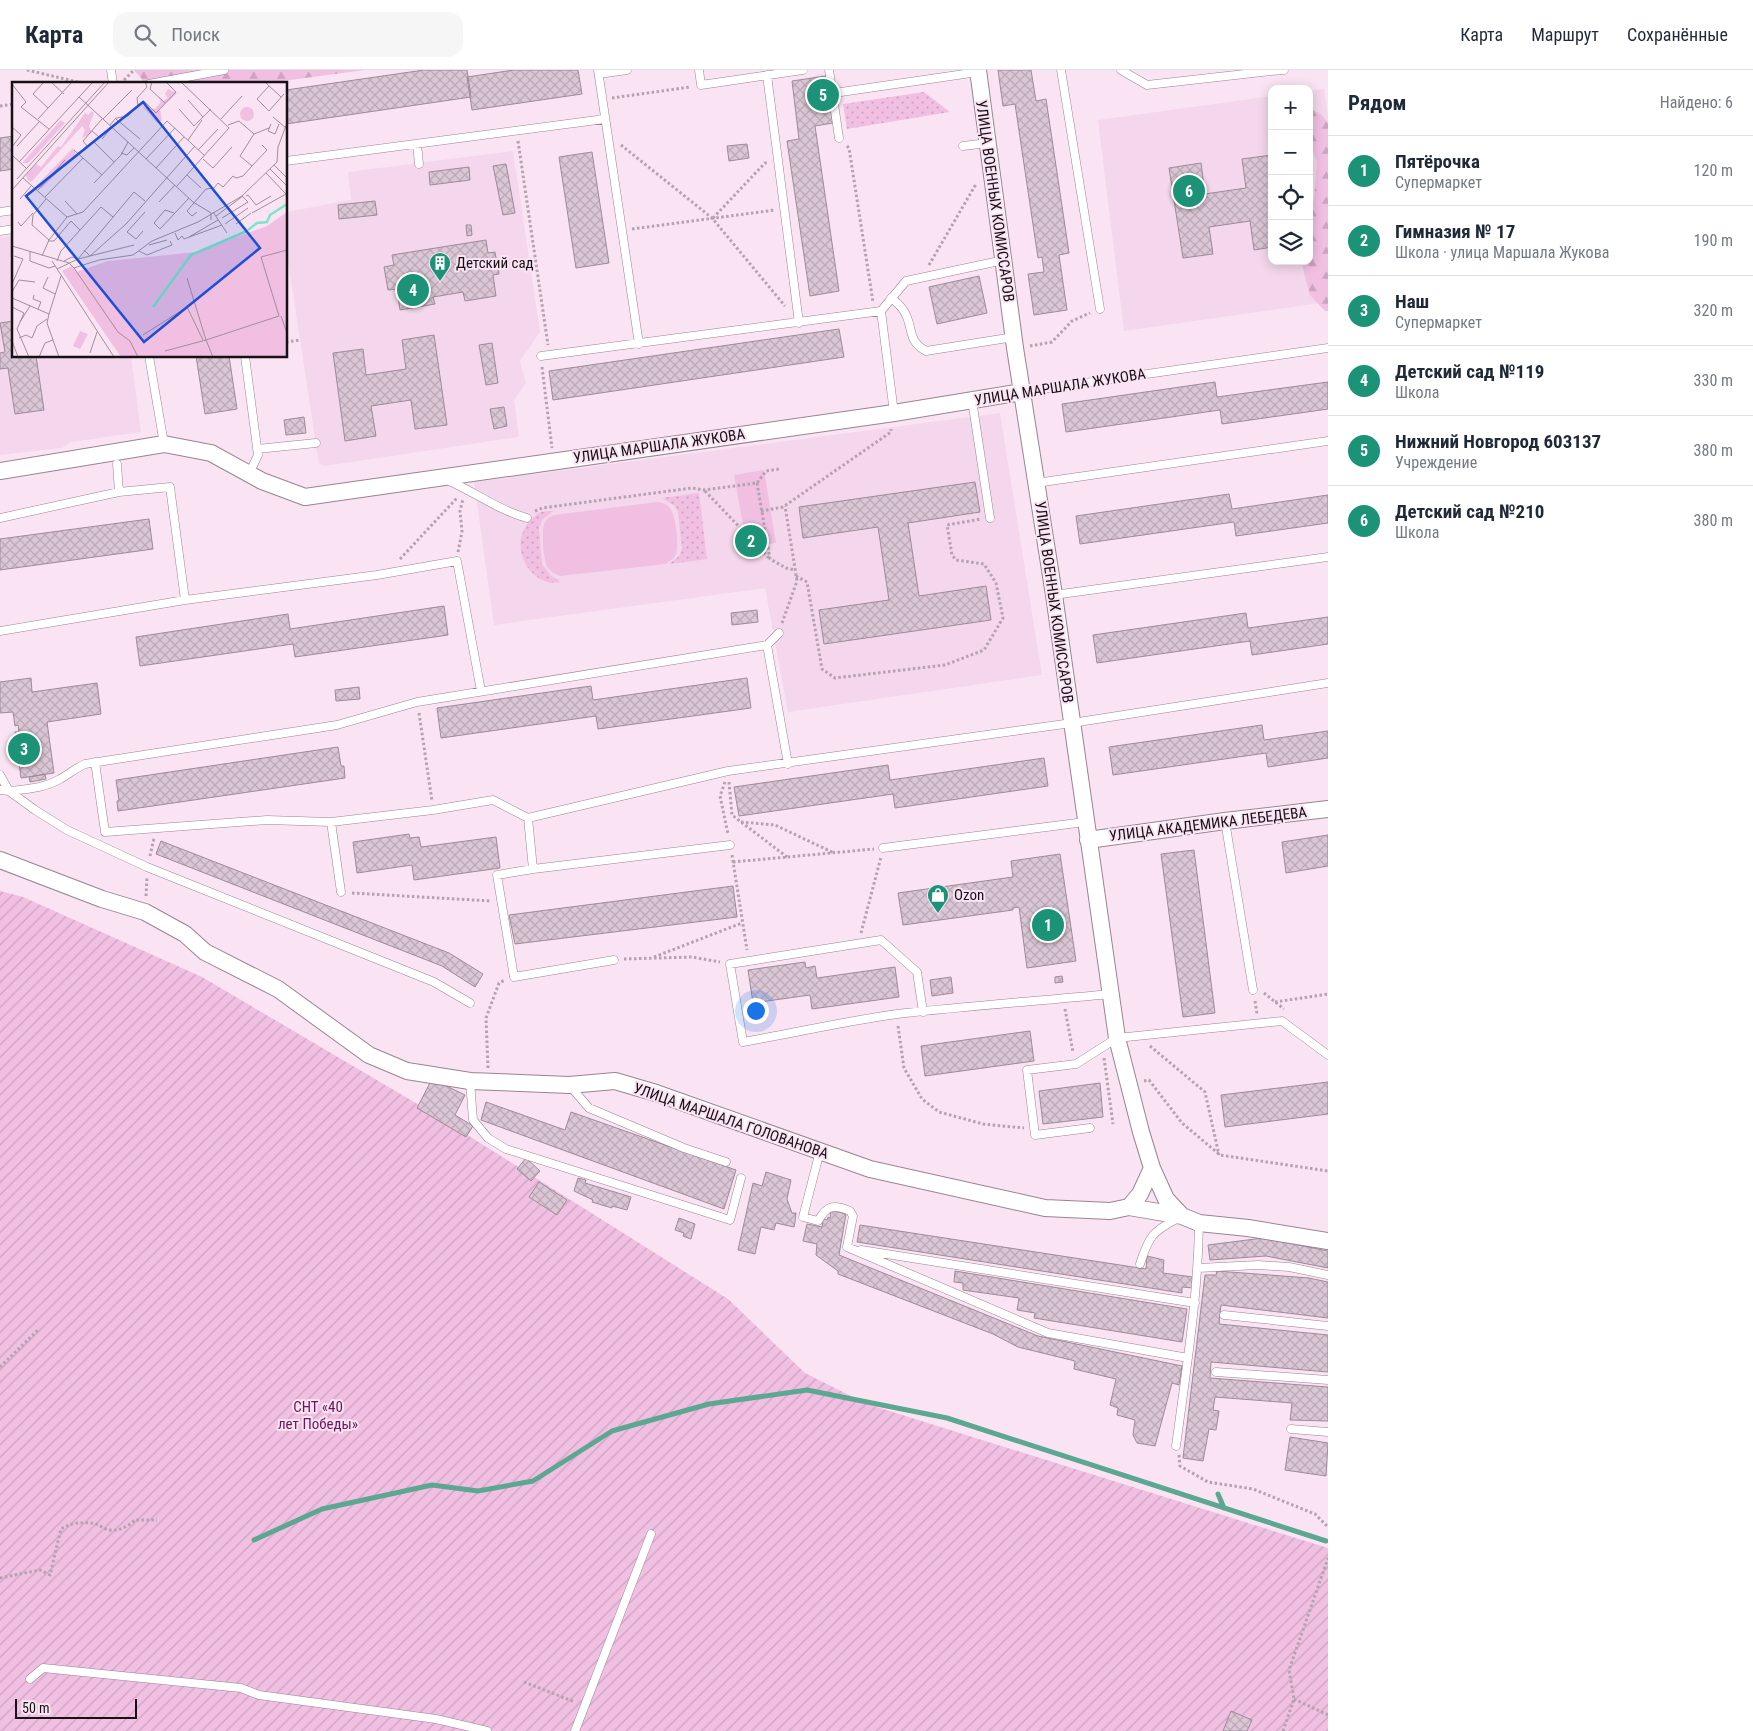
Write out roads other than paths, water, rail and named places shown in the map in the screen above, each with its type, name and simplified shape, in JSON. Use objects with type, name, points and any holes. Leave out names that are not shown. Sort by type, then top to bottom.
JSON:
[{"type":"street","name":"УЛИЦА ВОЕННЫХ КОМИССАРОВ","points":[[978,71],[1014,343],[1054,595],[1117,1038],[1140,1132],[1152,1168],[1166,1199],[1182,1216]]},
{"type":"street","name":"УЛИЦА МАРШАЛА ЖУКОВА","points":[[0,471],[164,444],[212,453],[262,481],[305,497],[892,413],[1022,392]]},
{"type":"street","name":"УЛИЦА АКАДЕМИКА ЛЕБЕДЕВА","points":[[1088,840],[1328,809]]},
{"type":"street","name":"УЛИЦА МАРШАЛА ГОЛОВАНОВА","points":[[0,860],[102,899],[145,912],[185,934],[206,952],[278,989],[369,1055],[407,1071],[470,1081],[569,1084],[615,1082],[656,1093],[870,1169],[1045,1208],[1110,1211],[1129,1207],[1182,1216],[1199,1223],[1248,1228],[1328,1241]]},
{"type":"street","points":[[1129,1207],[1140,1194],[1152,1168]]},
{"type":"lane","points":[[161,82],[224,70]]},
{"type":"lane","points":[[627,70],[598,72],[639,344]]},
{"type":"lane","points":[[699,70],[701,85],[803,70]]},
{"type":"lane","points":[[829,70],[839,138]]},
{"type":"lane","points":[[1061,70],[1100,309]]},
{"type":"lane","points":[[1121,70],[1147,85],[1284,70]]},
{"type":"lane","points":[[841,92],[978,71]]},
{"type":"lane","points":[[767,75],[799,322]]},
{"type":"lane","points":[[288,161],[605,119]]},
{"type":"lane","points":[[963,146],[988,143]]},
{"type":"lane","points":[[417,144],[420,164]]},
{"type":"lane","points":[[541,356],[877,312],[906,281],[1004,260]]},
{"type":"lane","points":[[891,298],[900,305],[907,316],[912,338],[917,346],[926,351],[1014,343]]},
{"type":"lane","points":[[877,312],[892,413]]},
{"type":"lane","name":"УЛИЦА МАРШАЛА ЖУКОВА","points":[[1022,392],[1328,348]]},
{"type":"lane","points":[[149,358],[164,444]]},
{"type":"lane","points":[[245,358],[258,455],[249,474]]},
{"type":"lane","points":[[972,400],[990,518]]},
{"type":"lane","points":[[1036,482],[1328,441]]},
{"type":"lane","points":[[257,449],[316,443]]},
{"type":"lane","points":[[117,464],[119,492]]},
{"type":"lane","points":[[441,477],[466,488],[509,513],[527,518]]},
{"type":"lane","points":[[0,518],[119,492],[170,487],[185,600]]},
{"type":"lane","points":[[1054,595],[1328,557]]},
{"type":"lane","points":[[0,631],[185,600],[376,575],[457,561],[481,691]]},
{"type":"lane","points":[[0,790],[9,791],[47,785],[75,768],[95,762],[338,726],[417,702],[767,645],[779,634]]},
{"type":"lane","points":[[767,645],[788,764]]},
{"type":"lane","points":[[95,762],[105,832],[267,820],[331,822],[433,810],[493,800],[528,818],[728,771],[1072,723],[1328,683]]},
{"type":"lane","points":[[0,776],[9,791],[67,830],[147,867],[434,982],[470,1003]]},
{"type":"lane","points":[[528,818],[533,869]]},
{"type":"lane","points":[[1225,821],[1253,990]]},
{"type":"lane","points":[[331,822],[342,892]]},
{"type":"lane","points":[[884,848],[1085,822]]},
{"type":"lane","points":[[614,960],[514,977],[496,875],[730,845]]},
{"type":"lane","points":[[923,1012],[917,972],[880,940],[730,964],[743,1042],[896,1014],[923,1012],[1110,994]]},
{"type":"lane","points":[[1090,1128],[1035,1135],[1027,1070],[1076,1064],[1117,1038],[1282,1021],[1328,1055]]},
{"type":"lane","points":[[470,1081],[473,1120],[488,1138],[506,1149],[730,1220],[741,1178]]},
{"type":"lane","points":[[569,1084],[589,1108],[684,1148],[726,1162]]},
{"type":"lane","points":[[820,1151],[804,1217],[818,1221],[826,1209],[833,1206],[850,1211],[853,1216],[847,1248]]},
{"type":"lane","points":[[1140,1264],[1147,1242],[1158,1229],[1182,1216]]},
{"type":"lane","points":[[1176,1446],[1195,1303],[1199,1223]]},
{"type":"lane","points":[[847,1248],[1195,1303]]},
{"type":"lane","points":[[847,1248],[1048,1333],[1188,1358]]},
{"type":"lane","points":[[1198,1268],[1258,1264],[1289,1267],[1328,1275]]},
{"type":"lane","points":[[1224,1315],[1328,1326]]},
{"type":"lane","points":[[1216,1372],[1328,1380]]},
{"type":"lane","points":[[1291,1429],[1328,1432]]},
{"type":"lane","points":[[575,1731],[651,1534]]},
{"type":"lane","points":[[30,1679],[43,1668],[241,1688],[259,1695],[436,1719],[487,1731]]},
{"type":"waterway","points":[[254,1540],[322,1509],[432,1485],[478,1491],[533,1481],[612,1431],[709,1404],[807,1390],[947,1418],[1326,1541]]},
{"type":"waterway","points":[[1218,1494],[1224,1508]]},
{"type":"place","name":"Нижний Новгород 603137","points":[[823,95]]},
{"type":"place","name":"Детский сад №210","points":[[1189,191]]},
{"type":"place","name":"Детский сад","points":[[440,282]]},
{"type":"place","name":"Детский сад №119","points":[[413,290]]},
{"type":"place","name":"Гимназия № 17","points":[[751,541]]},
{"type":"place","name":"Наш","points":[[24,749]]},
{"type":"place","name":"Ozon","points":[[938,914]]},
{"type":"place","name":"Пятёрочка","points":[[1048,925]]},
{"type":"park label","name":"СНТ «40 лет Победы»","points":[[318,1416]]}]
